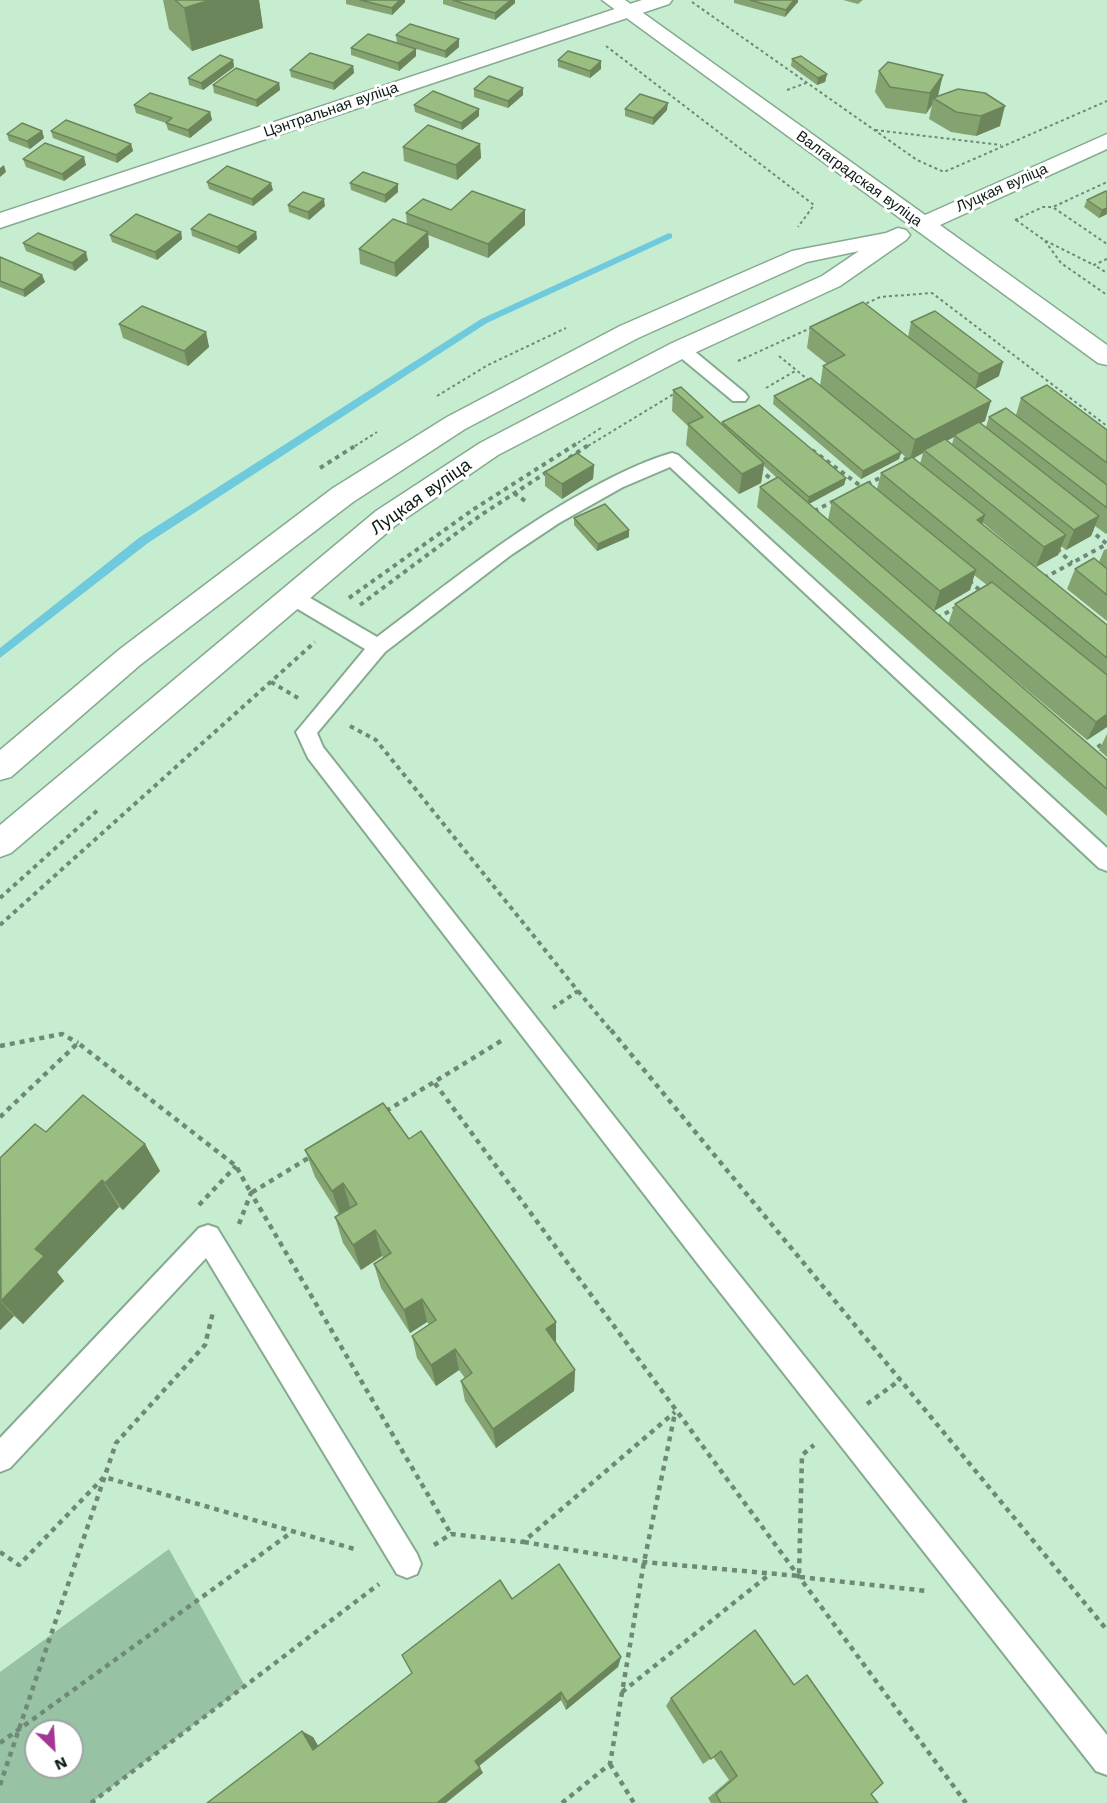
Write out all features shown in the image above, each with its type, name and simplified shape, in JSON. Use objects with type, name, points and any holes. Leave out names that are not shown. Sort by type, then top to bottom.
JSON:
[{"type":"street","name":"Цэнтральная вуліца","points":[[0,221],[580,26],[620,6],[662,0]]},
{"type":"street","name":"Валгаградская вуліца","points":[[620,6],[1107,357]]},
{"type":"street","name":"Луцкая вуліца","points":[[4,834],[386,518],[489,449],[681,349],[831,280],[898,235],[1107,141]]},
{"type":"street","name":"Луцкая вуліца","points":[[0,768],[130,657],[296,530],[343,495],[456,423],[628,332],[800,256],[898,235]]},
{"type":"lane","points":[[681,349],[739,397]]},
{"type":"lane","points":[[1107,862],[672,459],[616,483],[552,518],[504,550],[378,647],[306,732],[315,752],[527,1025],[840,1424],[982,1598],[1107,1760]]},
{"type":"lane","points":[[293,597],[378,647]]},
{"type":"lane","points":[[0,1458],[208,1237],[407,1564]]},
{"type":"path","points":[[689,0],[917,160],[944,172],[1107,100]]},
{"type":"path","points":[[580,26],[814,205],[796,230]]},
{"type":"path","points":[[874,130],[1003,146]]},
{"type":"path","points":[[1107,182],[1053,207],[1043,207],[1015,220],[1044,240],[1107,273]]},
{"type":"path","points":[[1053,207],[1107,244]]},
{"type":"path","points":[[1044,240],[1061,263],[1107,295]]},
{"type":"path","points":[[1094,265],[1107,259]]},
{"type":"path","points":[[880,297],[932,293],[1107,426]]},
{"type":"path","points":[[779,356],[814,384]]},
{"type":"path","points":[[739,397],[745,401],[796,370]]},
{"type":"path","points":[[325,615],[474,509],[602,427]]},
{"type":"path","points":[[808,447],[870,494]]},
{"type":"path","points":[[893,448],[910,463]]},
{"type":"path","points":[[904,466],[920,458]]},
{"type":"path","points":[[759,468],[784,491]]},
{"type":"path","points":[[852,492],[883,476]]},
{"type":"path","points":[[819,521],[810,513],[841,497]]},
{"type":"path","points":[[1053,586],[1044,578],[1106,545],[1089,529]]},
{"type":"path","points":[[1055,547],[1084,567]]},
{"type":"path","points":[[963,575],[983,592],[972,598]]},
{"type":"path","points":[[931,621],[962,604]]},
{"type":"path","points":[[271,682],[376,740],[578,992],[1107,1630]]},
{"type":"path","points":[[1093,761],[1085,754],[1107,741]]},
{"type":"path","points":[[383,1113],[578,992]]},
{"type":"path","points":[[0,1046],[62,1034],[78,1043],[236,1166],[451,1534]]},
{"type":"path","points":[[0,1116],[78,1043]]},
{"type":"path","points":[[434,1082],[675,1412],[966,1803]]},
{"type":"path","points":[[0,1785],[116,1443],[205,1345],[225,1264],[251,1193],[312,1156]]},
{"type":"path","points":[[799,1576],[801,1455],[900,1380]]},
{"type":"path","points":[[523,1542],[675,1412]]},
{"type":"path","points":[[634,1803],[610,1764],[644,1562],[675,1412]]},
{"type":"path","points":[[104,1477],[407,1564]]},
{"type":"path","points":[[0,1552],[19,1565],[104,1477]]},
{"type":"path","points":[[0,1743],[292,1532]]},
{"type":"path","points":[[91,1803],[407,1564],[451,1534],[523,1542],[644,1562],[799,1576],[982,1598]]},
{"type":"path","points":[[622,1692],[771,1574]]},
{"type":"path","points":[[562,1803],[610,1764]]},
{"type":"green space","points":[[169,1549],[245,1686],[91,1803],[0,1803],[0,1672]]},
{"type":"building","points":[[175,0],[210,0],[184,8]]},
{"type":"building","points":[[360,0],[400,0],[392,8]]},
{"type":"building","points":[[453,0],[511,0],[495,13]]},
{"type":"building","points":[[750,0],[794,0],[786,10]]},
{"type":"building","points":[[410,24],[459,39],[445,51],[396,35]]},
{"type":"building","points":[[368,34],[416,49],[398,63],[351,48]]},
{"type":"building","points":[[568,51],[601,61],[590,71],[558,60]]},
{"type":"building","points":[[310,53],[353,66],[333,83],[290,70]]},
{"type":"building","points":[[220,55],[233,60],[201,83],[188,78]]},
{"type":"building","points":[[801,56],[827,74],[818,78],[792,59]]},
{"type":"building","points":[[888,62],[943,75],[930,93],[890,87],[879,71]]},
{"type":"building","points":[[236,68],[279,83],[256,100],[213,85]]},
{"type":"building","points":[[489,76],[523,88],[508,101],[474,89]]},
{"type":"building","points":[[958,89],[985,93],[1005,106],[981,116],[956,112],[933,98]]},
{"type":"building","points":[[433,91],[479,109],[461,123],[414,105]]},
{"type":"building","points":[[150,93],[210,112],[188,130],[166,123],[172,118],[134,105]]},
{"type":"building","points":[[640,94],[668,103],[653,118],[625,109]]},
{"type":"building","points":[[66,120],[131,144],[116,155],[51,131]]},
{"type":"building","points":[[22,123],[42,131],[27,141],[7,134]]},
{"type":"building","points":[[428,125],[480,144],[456,165],[403,147]]},
{"type":"building","points":[[45,143],[84,157],[62,174],[23,159]]},
{"type":"building","points":[[227,166],[271,183],[252,199],[207,182]]},
{"type":"building","points":[[363,172],[398,184],[385,195],[350,183]]},
{"type":"building","points":[[472,191],[525,210],[488,244],[406,213],[423,199],[451,210]]},
{"type":"building","points":[[1106,191],[1107,208],[1102,210],[1087,200]]},
{"type":"building","points":[[303,192],[324,199],[308,212],[288,205]]},
{"type":"building","points":[[136,214],[181,232],[155,252],[110,235]]},
{"type":"building","points":[[209,214],[256,232],[237,247],[191,229]]},
{"type":"building","points":[[393,219],[428,232],[394,263],[359,249]]},
{"type":"building","points":[[38,233],[86,252],[72,263],[23,243]]},
{"type":"building","points":[[0,257],[42,275],[23,290],[0,281]]},
{"type":"building","points":[[863,302],[991,401],[915,440],[823,366],[845,355],[810,327]]},
{"type":"building","points":[[142,306],[206,332],[184,351],[119,324]]},
{"type":"building","points":[[935,311],[1003,362],[979,374],[911,322]]},
{"type":"building","points":[[811,378],[901,452],[863,471],[774,396]]},
{"type":"building","points":[[1047,385],[1107,430],[1107,463],[1021,398]]},
{"type":"building","points":[[681,387],[764,463],[742,474],[688,424],[703,417],[673,390]]},
{"type":"building","points":[[759,405],[846,478],[809,497],[722,422]]},
{"type":"building","points":[[1006,408],[1107,485],[1107,508],[989,417]]},
{"type":"building","points":[[979,422],[1099,516],[1074,530],[954,435]]},
{"type":"building","points":[[945,439],[1066,535],[1044,547],[924,450]]},
{"type":"building","points":[[577,453],[594,465],[562,484],[545,472]]},
{"type":"building","points":[[912,457],[985,515],[977,520],[1107,625],[1107,658],[881,473]]},
{"type":"building","points":[[778,477],[1107,760],[1107,789],[760,487]]},
{"type":"building","points":[[868,482],[976,570],[940,591],[832,501]]},
{"type":"building","points":[[605,504],[629,530],[598,544],[574,518]]},
{"type":"building","points":[[1094,558],[1107,569],[1107,595],[1075,569]]},
{"type":"building","points":[[992,582],[1107,675],[1107,714],[1096,722],[955,604]]},
{"type":"building","points":[[83,1095],[145,1144],[105,1183],[102,1180],[35,1249],[44,1256],[1,1301],[0,1158],[35,1124],[46,1132]]},
{"type":"building","points":[[383,1103],[409,1139],[421,1131],[556,1322],[546,1329],[575,1370],[493,1429],[461,1381],[472,1373],[455,1349],[431,1365],[412,1336],[436,1320],[422,1299],[404,1310],[374,1264],[391,1253],[375,1230],[353,1245],[335,1217],[357,1204],[343,1183],[332,1191],[305,1150]]},
{"type":"building","points":[[559,1564],[621,1657],[567,1702],[561,1692],[475,1761],[480,1768],[437,1803],[207,1803],[302,1731],[313,1750],[412,1673],[402,1655],[500,1580],[512,1599]]},
{"type":"building","points":[[755,1630],[794,1685],[807,1675],[883,1783],[871,1794],[878,1803],[721,1803],[716,1794],[737,1776],[721,1751],[711,1759],[671,1698]]},
{"type":"waterway","points":[[0,654],[144,540],[484,321],[669,236]]}]
